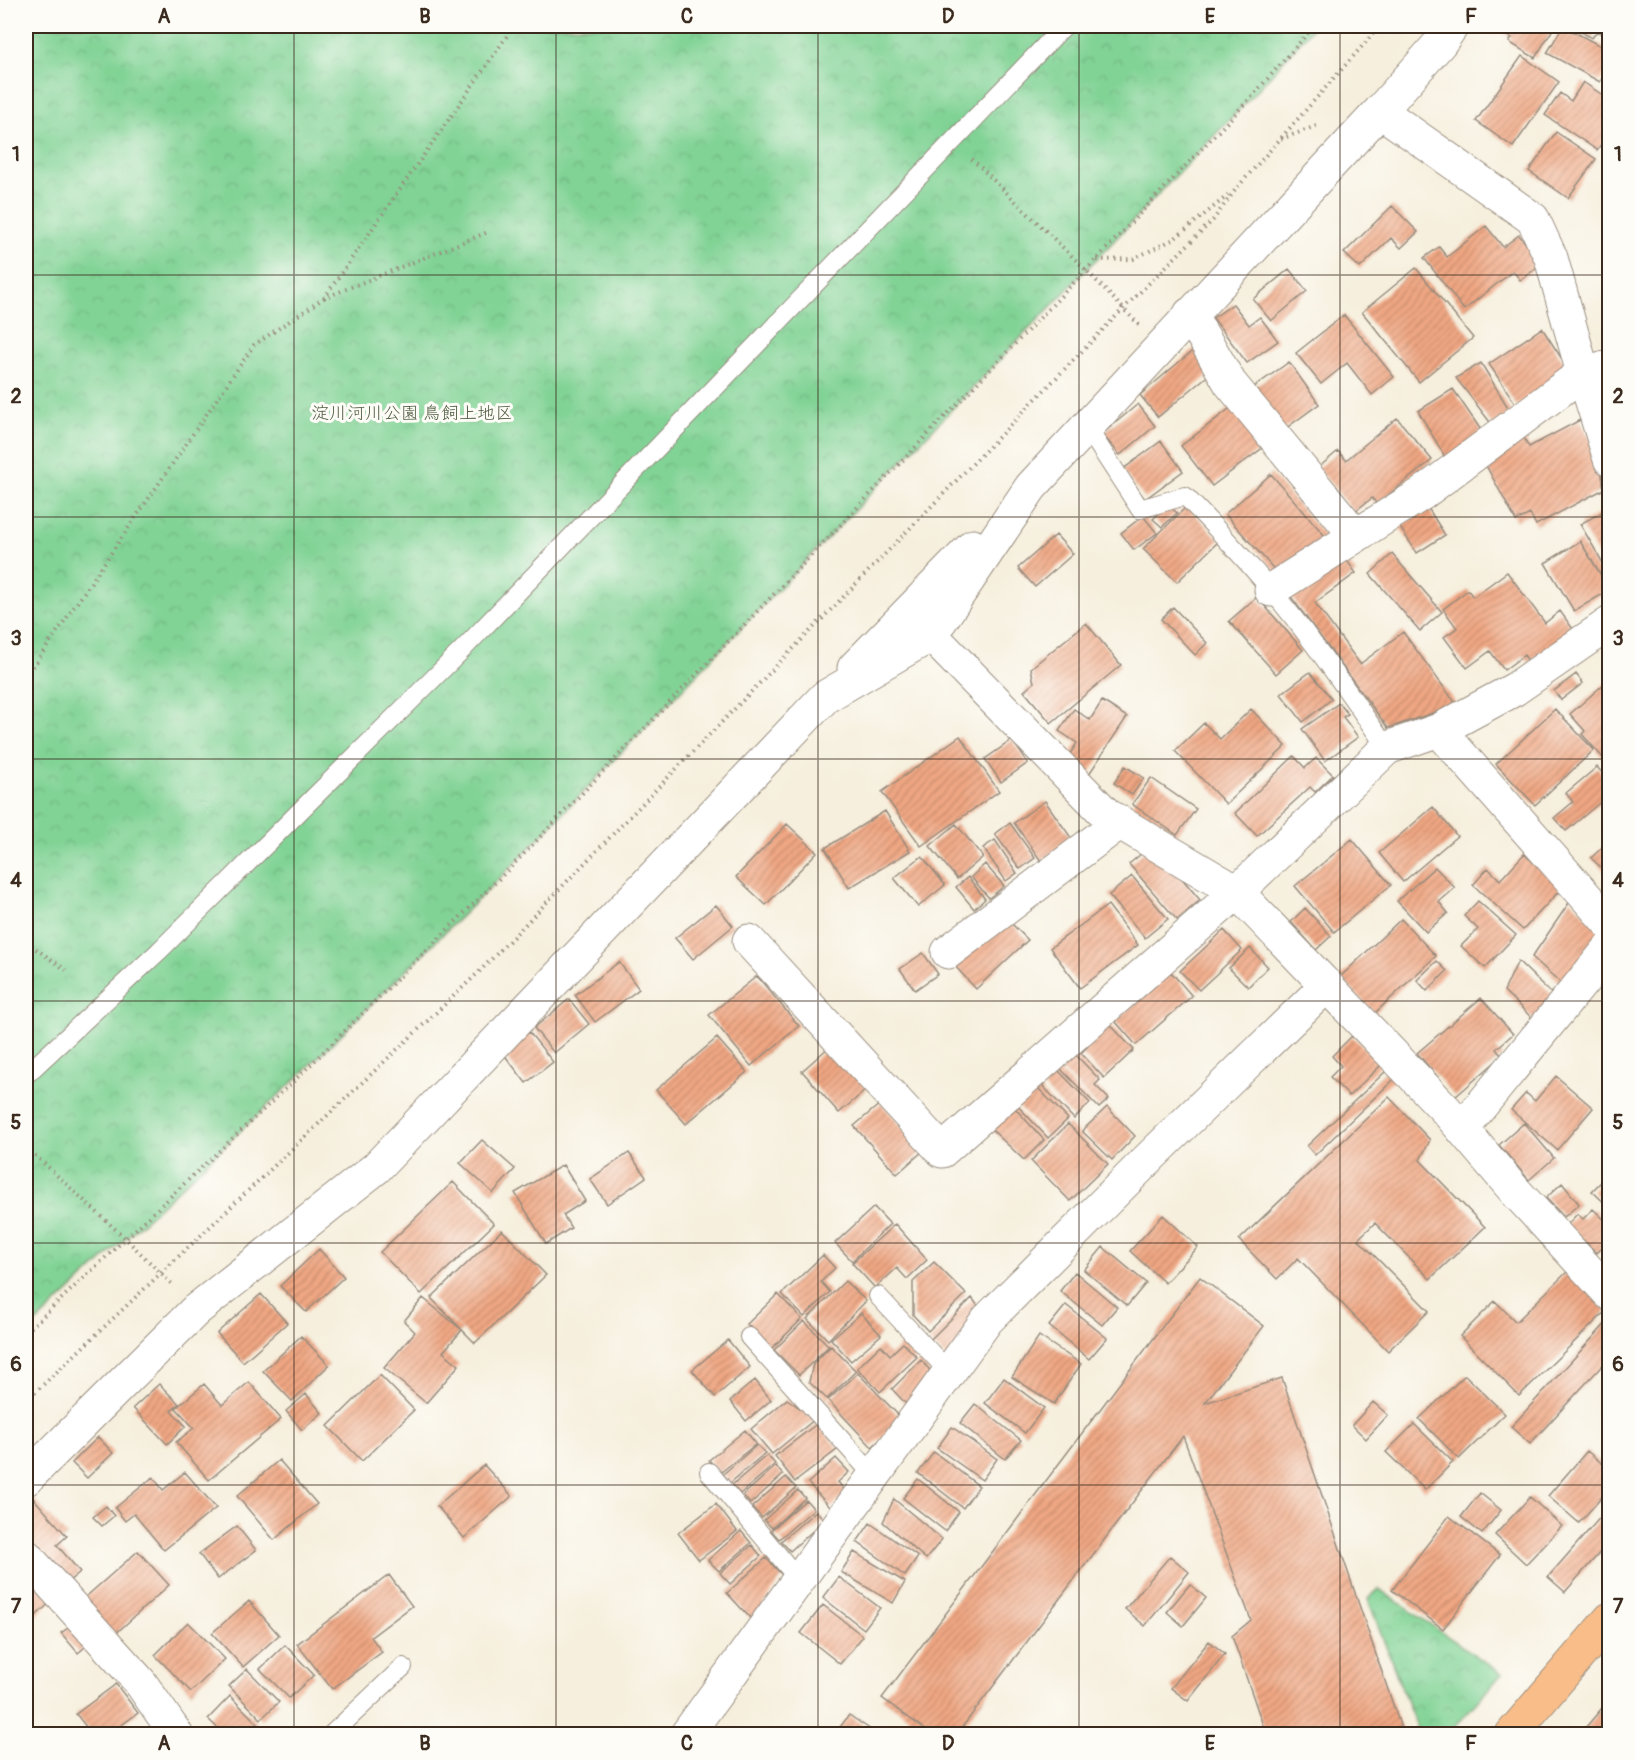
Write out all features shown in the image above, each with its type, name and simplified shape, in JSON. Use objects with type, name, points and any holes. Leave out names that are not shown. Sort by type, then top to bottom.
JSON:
[{"type":"main road","points":[[1512,1734],[1610,1619]]},
{"type":"street","points":[[26,1479],[196,1310],[376,1168],[825,697],[1031,487],[1380,111],[1440,43],[1452,26]]},
{"type":"street","points":[[1380,111],[1533,219],[1596,370],[1610,459]]},
{"type":"street","points":[[1190,314],[1230,383],[1356,536]]},
{"type":"street","points":[[1271,590],[1423,494],[1596,370]]},
{"type":"street","points":[[825,697],[931,635],[1031,487]]},
{"type":"street","points":[[750,941],[942,1151],[1237,892],[1387,748],[1439,730],[1515,689],[1610,623]]},
{"type":"street","points":[[931,635],[1107,815],[1237,892],[1446,1110],[1515,1191],[1610,1294]]},
{"type":"street","points":[[1439,730],[1610,924]]},
{"type":"street","points":[[948,952],[1120,822]]},
{"type":"street","points":[[1462,1129],[1610,948]]},
{"type":"street","points":[[687,1734],[987,1320],[1145,1161],[1327,985]]},
{"type":"street","points":[[26,1556],[140,1682],[176,1734]]},
{"type":"lane","points":[[26,1075],[159,951],[463,649],[1064,26]]},
{"type":"lane","points":[[1086,426],[1140,509],[1185,496],[1271,590],[1315,645],[1387,748]]},
{"type":"lane","points":[[878,1296],[949,1372]]},
{"type":"lane","points":[[749,1336],[874,1476]]},
{"type":"lane","points":[[709,1472],[799,1580]]},
{"type":"lane","points":[[332,1734],[403,1667]]},
{"type":"path","points":[[324,298],[514,26]]},
{"type":"path","points":[[26,1332],[297,1078],[514,864],[1096,260],[1255,93],[1314,26]]},
{"type":"path","points":[[26,1401],[479,972],[1213,220],[1236,189],[1380,26]]},
{"type":"path","points":[[954,142],[1086,270],[1159,347]]},
{"type":"path","points":[[1096,260],[1133,259],[1174,239],[1236,189]]},
{"type":"path","points":[[26,677],[254,345],[324,298],[488,232]]},
{"type":"path","points":[[26,942],[66,970]]},
{"type":"path","points":[[26,1147],[125,1238],[196,1310]]},
{"type":"green space","name":"淀川河川公園 鳥飼上地区","points":[[26,26],[1314,26],[1255,93],[514,864],[297,1078],[26,1332]]},
{"type":"green space","points":[[1379,1589],[1502,1674],[1448,1734],[1419,1734],[1368,1599]]},
{"type":"building","points":[[1492,26],[1555,26],[1535,58],[1509,42],[1512,38]]},
{"type":"building","points":[[1563,26],[1610,51],[1610,65],[1600,82],[1547,53]]},
{"type":"building","points":[[1571,26],[1610,26],[1610,39],[1597,31],[1592,38]]},
{"type":"building","points":[[1522,56],[1559,82],[1513,147],[1476,121]]},
{"type":"building","points":[[1583,82],[1610,100],[1610,132],[1597,150],[1545,115],[1560,93],[1571,101]]},
{"type":"building","points":[[1556,132],[1596,159],[1568,198],[1529,171]]},
{"type":"building","points":[[1392,206],[1418,232],[1401,248],[1391,238],[1360,268],[1344,253]]},
{"type":"building","points":[[1486,226],[1503,247],[1519,235],[1542,264],[1520,280],[1513,271],[1464,310],[1424,258],[1439,247],[1447,257]]},
{"type":"building","points":[[1416,268],[1473,338],[1419,382],[1362,312]]},
{"type":"building","points":[[1289,269],[1307,291],[1271,321],[1253,299]]},
{"type":"building","points":[[1233,304],[1249,325],[1260,317],[1278,341],[1247,363],[1213,318]]},
{"type":"building","points":[[1344,315],[1394,377],[1372,395],[1347,363],[1321,384],[1296,353]]},
{"type":"building","points":[[1542,328],[1569,370],[1517,406],[1489,364]]},
{"type":"building","points":[[1198,346],[1217,368],[1158,417],[1140,395]]},
{"type":"building","points":[[1289,362],[1319,404],[1278,434],[1247,392]]},
{"type":"building","points":[[1481,363],[1512,414],[1493,426],[1456,378]]},
{"type":"building","points":[[1610,375],[1610,410],[1599,378]]},
{"type":"building","points":[[1453,389],[1485,436],[1448,462],[1418,411]]},
{"type":"building","points":[[1138,404],[1155,426],[1120,455],[1102,434]]},
{"type":"building","points":[[1233,406],[1265,446],[1212,486],[1181,446]]},
{"type":"building","points":[[1397,418],[1432,460],[1377,504],[1372,498],[1354,512],[1318,468],[1338,451],[1346,460]]},
{"type":"building","points":[[1580,420],[1599,455],[1604,489],[1536,525],[1530,514],[1516,521],[1482,458],[1523,436],[1529,447]]},
{"type":"building","points":[[1161,441],[1183,471],[1145,499],[1122,470]]},
{"type":"building","points":[[1271,474],[1325,536],[1280,576],[1225,514]]},
{"type":"building","points":[[1168,505],[1177,513],[1162,527],[1153,519]]},
{"type":"building","points":[[1187,506],[1220,540],[1177,582],[1143,549]]},
{"type":"building","points":[[1428,508],[1445,535],[1417,553],[1399,526]]},
{"type":"building","points":[[1608,509],[1610,513],[1610,575],[1580,524]]},
{"type":"building","points":[[1143,516],[1157,533],[1134,550],[1121,533]]},
{"type":"building","points":[[1056,535],[1073,554],[1035,587],[1018,568]]},
{"type":"building","points":[[1580,541],[1610,590],[1574,611],[1545,563]]},
{"type":"building","points":[[1392,554],[1442,612],[1420,631],[1370,574]]},
{"type":"building","points":[[1343,555],[1356,573],[1315,603],[1360,664],[1403,632],[1457,705],[1388,728],[1289,594]]},
{"type":"building","points":[[1507,572],[1545,623],[1560,611],[1573,629],[1529,662],[1524,655],[1504,670],[1490,651],[1467,668],[1444,637],[1457,628],[1443,609],[1468,590],[1473,597]]},
{"type":"building","points":[[1257,597],[1303,650],[1276,674],[1229,621]]},
{"type":"building","points":[[1173,607],[1207,643],[1195,655],[1161,619]]},
{"type":"building","points":[[1086,623],[1121,665],[1051,723],[1024,691],[1034,683],[1031,668]]},
{"type":"building","points":[[1310,672],[1332,699],[1303,722],[1281,694]]},
{"type":"building","points":[[1576,674],[1583,683],[1561,700],[1554,691]]},
{"type":"building","points":[[1605,683],[1610,689],[1610,754],[1604,759],[1582,734],[1585,731],[1570,714]]},
{"type":"building","points":[[1102,701],[1127,717],[1087,777],[1064,763],[1077,743],[1059,731],[1074,709],[1090,720]]},
{"type":"building","points":[[1339,703],[1348,714],[1343,717],[1358,737],[1325,761],[1302,729]]},
{"type":"building","points":[[1251,709],[1286,746],[1226,804],[1175,751],[1204,723],[1220,739]]},
{"type":"building","points":[[1555,709],[1594,750],[1535,805],[1496,764]]},
{"type":"building","points":[[960,736],[999,791],[921,846],[882,792]]},
{"type":"building","points":[[1012,740],[1028,763],[1001,782],[985,759]]},
{"type":"building","points":[[1294,756],[1305,768],[1316,758],[1333,775],[1315,792],[1310,787],[1257,836],[1235,813]]},
{"type":"building","points":[[1125,766],[1144,778],[1132,795],[1114,783]]},
{"type":"building","points":[[1597,767],[1610,781],[1610,794],[1566,831],[1554,818],[1573,802],[1566,793]]},
{"type":"building","points":[[1151,778],[1196,809],[1177,835],[1132,804]]},
{"type":"building","points":[[1045,801],[1072,839],[1041,861],[1014,823]]},
{"type":"building","points":[[1433,807],[1457,836],[1403,882],[1379,853]]},
{"type":"building","points":[[885,811],[910,851],[849,888],[825,848]]},
{"type":"building","points":[[1010,823],[1035,858],[1020,869],[995,834]]},
{"type":"building","points":[[787,824],[817,852],[766,905],[736,877]]},
{"type":"building","points":[[956,824],[983,857],[957,879],[930,846]]},
{"type":"building","points":[[1352,839],[1391,885],[1334,932],[1295,886]]},
{"type":"building","points":[[995,840],[1017,873],[1006,881],[983,848]]},
{"type":"building","points":[[1610,840],[1610,876],[1591,858]]},
{"type":"building","points":[[1153,844],[1200,900],[1177,920],[1129,864]]},
{"type":"building","points":[[1524,854],[1562,888],[1523,930],[1473,885],[1488,868],[1500,880]]},
{"type":"building","points":[[922,856],[945,885],[918,907],[894,878]]},
{"type":"building","points":[[985,864],[1004,886],[989,898],[971,877]]},
{"type":"building","points":[[1435,867],[1455,888],[1439,902],[1448,913],[1426,932],[1397,901]]},
{"type":"building","points":[[1132,876],[1168,919],[1145,938],[1109,895]]},
{"type":"building","points":[[968,877],[985,899],[974,909],[956,887]]},
{"type":"building","points":[[1571,900],[1607,937],[1563,985],[1532,957]]},
{"type":"building","points":[[1478,901],[1516,935],[1485,968],[1461,946],[1478,929],[1464,916]]},
{"type":"building","points":[[716,905],[733,926],[693,959],[675,938]]},
{"type":"building","points":[[1108,905],[1138,945],[1080,988],[1050,948]]},
{"type":"building","points":[[1305,908],[1331,936],[1316,950],[1291,922]]},
{"type":"building","points":[[1005,917],[1028,940],[976,989],[954,965]]},
{"type":"building","points":[[1401,919],[1436,956],[1375,1013],[1340,977]]},
{"type":"building","points":[[1224,930],[1242,950],[1199,990],[1180,971]]},
{"type":"building","points":[[1250,948],[1268,967],[1248,987],[1229,968]]},
{"type":"building","points":[[923,953],[938,974],[915,990],[900,969]]},
{"type":"building","points":[[1437,961],[1447,971],[1427,991],[1417,980]]},
{"type":"building","points":[[1518,961],[1556,998],[1534,1020],[1504,991]]},
{"type":"building","points":[[619,962],[639,989],[595,1022],[575,995]]},
{"type":"building","points":[[1171,972],[1192,996],[1136,1045],[1115,1021]]},
{"type":"building","points":[[757,976],[799,1026],[751,1066],[709,1015]]},
{"type":"building","points":[[1481,998],[1513,1034],[1496,1049],[1502,1056],[1455,1097],[1417,1053]]},
{"type":"building","points":[[569,999],[589,1024],[554,1053],[534,1028]]},
{"type":"building","points":[[1106,1020],[1134,1050],[1104,1078],[1081,1053],[1090,1044],[1086,1039]]},
{"type":"building","points":[[529,1032],[553,1062],[526,1083],[503,1053]]},
{"type":"building","points":[[1352,1036],[1381,1065],[1349,1096],[1330,1077],[1341,1066],[1332,1056]]},
{"type":"building","points":[[717,1038],[747,1072],[686,1124],[656,1090]]},
{"type":"building","points":[[830,1046],[867,1089],[839,1113],[802,1071]]},
{"type":"building","points":[[1073,1052],[1100,1080],[1095,1085],[1109,1099],[1099,1108],[1058,1066]]},
{"type":"building","points":[[1057,1069],[1090,1103],[1074,1119],[1041,1084]]},
{"type":"building","points":[[1386,1071],[1394,1079],[1315,1155],[1307,1146]]},
{"type":"building","points":[[1556,1076],[1593,1108],[1557,1150],[1511,1110],[1526,1093],[1535,1101]]},
{"type":"building","points":[[1037,1087],[1068,1119],[1048,1138],[1017,1105]]},
{"type":"building","points":[[1389,1097],[1430,1140],[1420,1160],[1485,1227],[1430,1279],[1375,1223],[1358,1239],[1429,1311],[1388,1351],[1298,1258],[1277,1279],[1239,1240]]},
{"type":"building","points":[[881,1103],[923,1151],[897,1174],[854,1126]]},
{"type":"building","points":[[1013,1106],[1044,1140],[1024,1160],[990,1128]]},
{"type":"building","points":[[1107,1107],[1135,1136],[1112,1160],[1082,1131]]},
{"type":"building","points":[[1524,1123],[1554,1158],[1529,1180],[1499,1145]]},
{"type":"building","points":[[1068,1124],[1108,1164],[1070,1201],[1031,1161]]},
{"type":"building","points":[[482,1140],[515,1169],[493,1193],[460,1163]]},
{"type":"building","points":[[629,1153],[646,1177],[607,1204],[590,1179]]},
{"type":"building","points":[[563,1165],[585,1201],[563,1215],[571,1228],[546,1244],[515,1193]]},
{"type":"building","points":[[1610,1173],[1610,1208],[1592,1191]]},
{"type":"building","points":[[453,1182],[494,1224],[421,1294],[380,1252]]},
{"type":"building","points":[[1562,1183],[1579,1204],[1564,1217],[1546,1198]]},
{"type":"building","points":[[874,1207],[890,1224],[852,1261],[835,1243]]},
{"type":"building","points":[[1593,1209],[1610,1225],[1610,1240],[1597,1253],[1567,1225],[1577,1214],[1583,1219]]},
{"type":"building","points":[[1163,1215],[1198,1247],[1165,1283],[1130,1251]]},
{"type":"building","points":[[895,1224],[927,1260],[907,1279],[897,1268],[875,1288],[852,1263]]},
{"type":"building","points":[[502,1230],[546,1275],[475,1343],[431,1298]]},
{"type":"building","points":[[1103,1247],[1146,1283],[1127,1306],[1084,1270]]},
{"type":"building","points":[[319,1249],[344,1277],[306,1312],[280,1286]]},
{"type":"building","points":[[1610,1254],[1610,1267],[1603,1260]]},
{"type":"building","points":[[823,1255],[835,1268],[821,1282],[830,1292],[804,1317],[782,1294]]},
{"type":"building","points":[[934,1262],[966,1294],[928,1331],[913,1315],[913,1282]]},
{"type":"building","points":[[1568,1271],[1607,1310],[1519,1396],[1460,1336],[1495,1301],[1516,1322]]},
{"type":"building","points":[[1075,1272],[1117,1307],[1102,1325],[1060,1291]]},
{"type":"building","points":[[1200,1277],[1264,1326],[1205,1403],[1282,1378],[1403,1734],[1266,1734],[1232,1636],[1251,1620],[1183,1436],[957,1734],[931,1734],[882,1698]]},
{"type":"building","points":[[845,1281],[866,1301],[828,1340],[807,1319]]},
{"type":"building","points":[[261,1294],[287,1323],[243,1362],[217,1333]]},
{"type":"building","points":[[778,1294],[802,1319],[771,1349],[747,1324]]},
{"type":"building","points":[[423,1298],[462,1330],[443,1352],[459,1365],[426,1403],[384,1368],[415,1332],[404,1321]]},
{"type":"building","points":[[972,1298],[985,1315],[947,1359],[929,1341]]},
{"type":"building","points":[[1066,1305],[1107,1338],[1089,1359],[1049,1326]]},
{"type":"building","points":[[861,1313],[881,1335],[851,1361],[831,1339]]},
{"type":"building","points":[[1610,1319],[1610,1357],[1530,1444],[1511,1427]]},
{"type":"building","points":[[804,1321],[829,1346],[799,1375],[774,1350]]},
{"type":"building","points":[[301,1336],[329,1365],[292,1401],[263,1371]]},
{"type":"building","points":[[1039,1336],[1081,1364],[1054,1404],[1012,1377]]},
{"type":"building","points":[[728,1340],[750,1367],[715,1397],[692,1370]]},
{"type":"building","points":[[903,1343],[917,1357],[880,1392],[857,1368],[881,1345],[890,1355]]},
{"type":"building","points":[[831,1346],[856,1371],[827,1399],[809,1382],[813,1364]]},
{"type":"building","points":[[921,1360],[929,1369],[932,1383],[908,1406],[892,1389]]},
{"type":"building","points":[[858,1373],[902,1419],[872,1447],[828,1400]]},
{"type":"building","points":[[380,1375],[414,1410],[362,1461],[328,1426]]},
{"type":"building","points":[[1465,1375],[1505,1414],[1459,1459],[1419,1419]]},
{"type":"building","points":[[1004,1378],[1044,1408],[1025,1433],[985,1403]]},
{"type":"building","points":[[755,1380],[771,1400],[746,1421],[730,1401]]},
{"type":"building","points":[[249,1382],[281,1419],[209,1480],[176,1442],[194,1428],[176,1408],[204,1384],[222,1405]]},
{"type":"building","points":[[159,1384],[179,1404],[171,1411],[186,1426],[167,1444],[133,1408]]},
{"type":"building","points":[[306,1394],[322,1413],[302,1430],[286,1411]]},
{"type":"building","points":[[787,1399],[815,1419],[772,1454],[751,1429]]},
{"type":"building","points":[[1373,1402],[1388,1415],[1366,1439],[1352,1425]]},
{"type":"building","points":[[975,1404],[1021,1440],[1005,1459],[960,1423]]},
{"type":"building","points":[[818,1423],[838,1449],[795,1482],[775,1456]]},
{"type":"building","points":[[1414,1424],[1453,1462],[1425,1490],[1386,1452]]},
{"type":"building","points":[[952,1427],[997,1459],[982,1480],[937,1448]]},
{"type":"building","points":[[745,1430],[756,1444],[720,1473],[709,1460]]},
{"type":"building","points":[[98,1437],[113,1453],[87,1478],[72,1463]]},
{"type":"building","points":[[757,1445],[765,1453],[730,1483],[723,1474]]},
{"type":"building","points":[[1587,1451],[1610,1470],[1610,1488],[1579,1523],[1548,1496]]},
{"type":"building","points":[[934,1452],[979,1486],[963,1508],[918,1473]]},
{"type":"building","points":[[767,1455],[775,1464],[740,1494],[732,1485]]},
{"type":"building","points":[[836,1458],[849,1472],[838,1482],[847,1493],[831,1508],[808,1483]]},
{"type":"building","points":[[279,1460],[317,1504],[274,1540],[237,1496]]},
{"type":"building","points":[[484,1465],[512,1496],[464,1538],[437,1506]]},
{"type":"building","points":[[776,1466],[783,1475],[750,1504],[743,1495]]},
{"type":"building","points":[[185,1472],[216,1508],[164,1550],[134,1514],[125,1521],[115,1508],[153,1477],[163,1490]]},
{"type":"building","points":[[786,1477],[796,1488],[762,1518],[752,1507]]},
{"type":"building","points":[[918,1479],[959,1512],[945,1531],[903,1498]]},
{"type":"building","points":[[798,1490],[805,1498],[772,1528],[764,1520]]},
{"type":"building","points":[[1480,1493],[1501,1510],[1482,1534],[1461,1517]]},
{"type":"building","points":[[1530,1497],[1562,1526],[1526,1564],[1495,1535]]},
{"type":"building","points":[[34,1499],[67,1536],[57,1545],[80,1572],[62,1587],[26,1544],[26,1507]]},
{"type":"building","points":[[894,1499],[942,1539],[926,1559],[883,1522]]},
{"type":"building","points":[[806,1500],[814,1509],[779,1539],[771,1530]]},
{"type":"building","points":[[716,1504],[737,1531],[699,1560],[678,1533]]},
{"type":"building","points":[[106,1506],[114,1516],[102,1526],[93,1517]]},
{"type":"building","points":[[1610,1506],[1610,1541],[1565,1592],[1548,1577]]},
{"type":"building","points":[[816,1511],[825,1520],[790,1551],[781,1541]]},
{"type":"building","points":[[1449,1516],[1500,1555],[1443,1629],[1392,1590]]},
{"type":"building","points":[[870,1523],[918,1557],[905,1576],[857,1542]]},
{"type":"building","points":[[237,1526],[256,1550],[218,1579],[199,1554]]},
{"type":"building","points":[[741,1531],[751,1543],[719,1571],[708,1560]]},
{"type":"building","points":[[752,1545],[761,1556],[730,1584],[720,1573]]},
{"type":"building","points":[[138,1551],[169,1585],[113,1636],[81,1601]]},
{"type":"building","points":[[854,1552],[905,1582],[893,1603],[841,1572]]},
{"type":"building","points":[[1170,1556],[1189,1572],[1145,1626],[1125,1609]]},
{"type":"building","points":[[766,1558],[783,1576],[753,1621],[727,1593]]},
{"type":"building","points":[[26,1566],[55,1598],[26,1625]]},
{"type":"building","points":[[389,1575],[412,1606],[371,1637],[382,1652],[332,1689],[297,1644]]},
{"type":"building","points":[[839,1577],[880,1608],[864,1629],[823,1598]]},
{"type":"building","points":[[1190,1584],[1206,1598],[1183,1626],[1167,1612]]},
{"type":"building","points":[[249,1601],[279,1635],[243,1667],[212,1633]]},
{"type":"building","points":[[823,1605],[863,1636],[840,1664],[801,1633]]},
{"type":"building","points":[[188,1622],[225,1659],[191,1692],[155,1655]]},
{"type":"building","points":[[74,1624],[90,1643],[78,1653],[61,1633]]},
{"type":"building","points":[[1209,1641],[1225,1654],[1188,1701],[1171,1688]]},
{"type":"building","points":[[285,1645],[314,1675],[289,1698],[260,1669]]},
{"type":"building","points":[[247,1669],[279,1702],[261,1719],[229,1686]]},
{"type":"building","points":[[116,1684],[138,1713],[109,1734],[106,1734],[100,1727],[91,1733],[76,1714]]},
{"type":"building","points":[[230,1696],[257,1723],[246,1734],[224,1734],[208,1719]]},
{"type":"building","points":[[1602,1708],[1610,1708],[1610,1734],[1580,1734]]},
{"type":"building","points":[[849,1715],[877,1734],[835,1734]]}]
